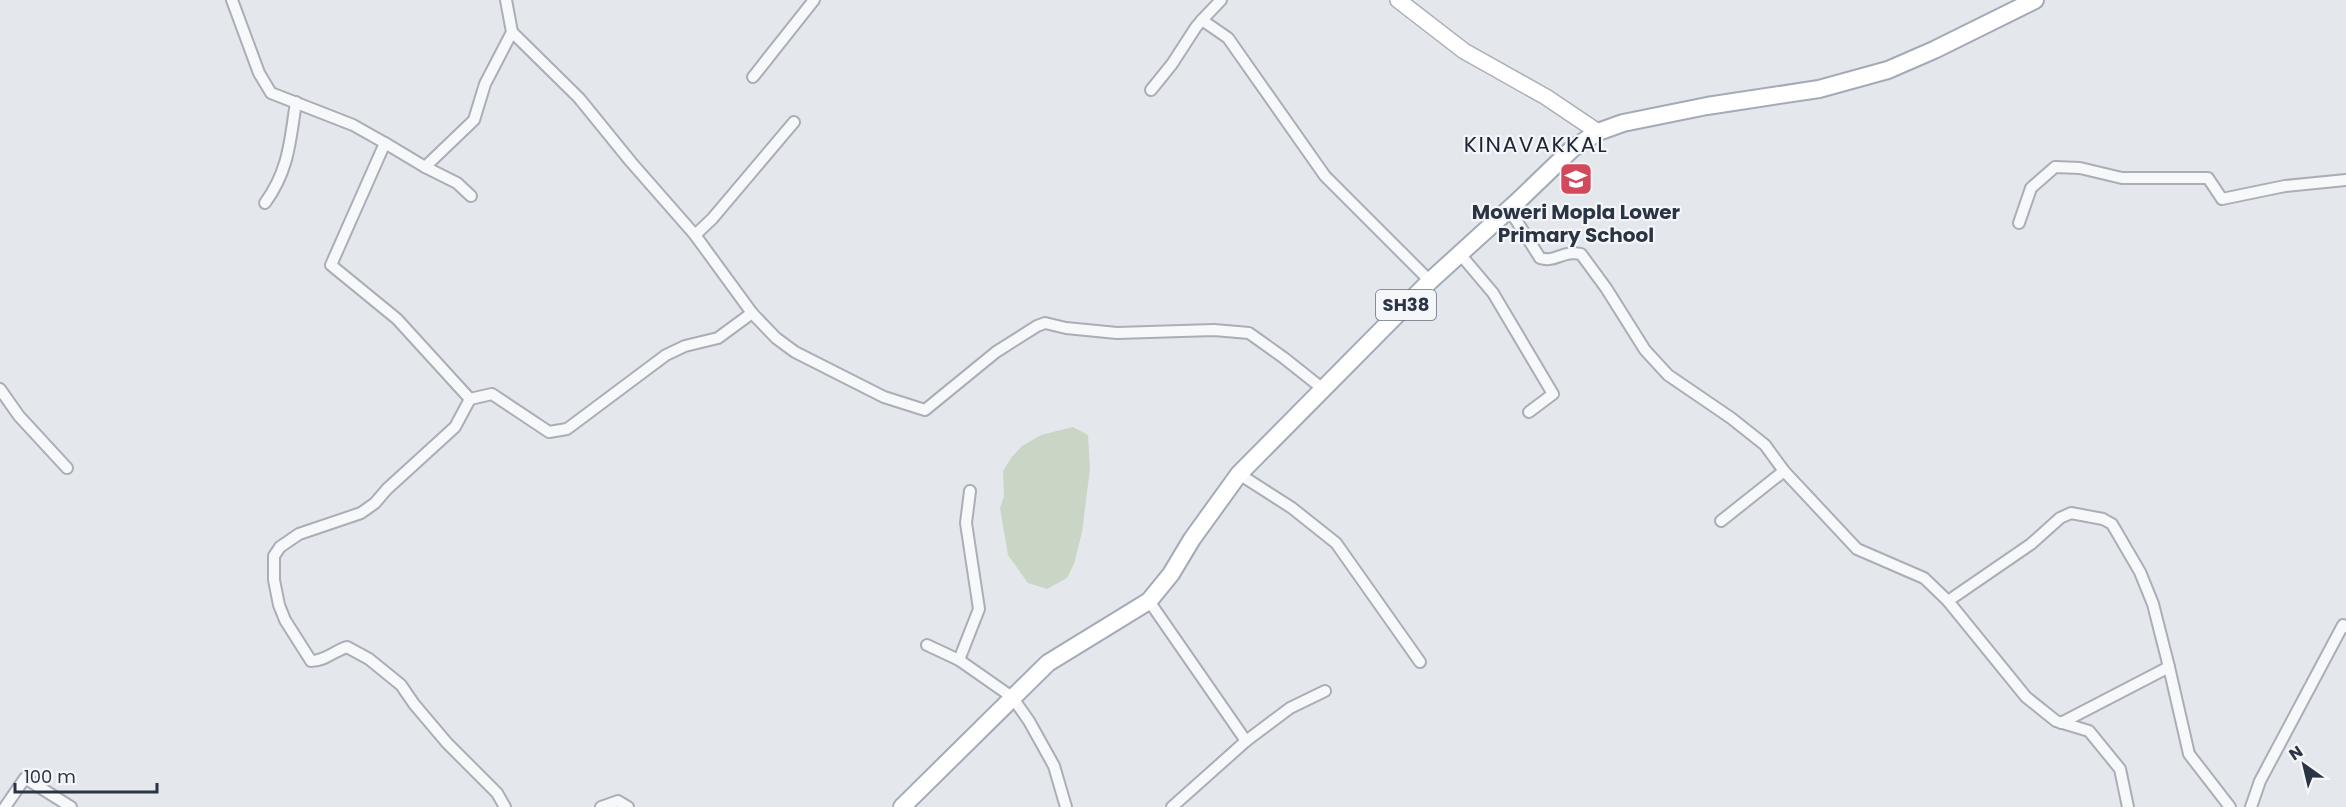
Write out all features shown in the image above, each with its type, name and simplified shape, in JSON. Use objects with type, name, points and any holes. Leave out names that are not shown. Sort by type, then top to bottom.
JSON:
[{"type":"main road","points":[[1398,0],[1464,51],[1546,97],[1598,132]]},
{"type":"main road","name":"SH38","points":[[902,807],[1048,663],[1149,601],[1171,574],[1191,539],[1239,474],[1430,281],[1572,149],[1598,132],[1623,123],[1707,106],[1819,89],[1888,70],[2035,0]]},
{"type":"street","points":[[232,0],[259,73],[272,93],[353,125],[425,167],[458,183],[471,196]]},
{"type":"street","points":[[506,0],[512,32],[579,98],[695,235],[752,313],[776,338],[795,352],[884,397],[925,410],[996,352],[1045,323],[1066,328],[1118,333],[1214,330],[1249,333],[1323,389]]},
{"type":"street","points":[[753,77],[814,0]]},
{"type":"street","points":[[1151,90],[1164,75],[1196,27],[1221,0]]},
{"type":"street","points":[[1202,20],[1228,38],[1325,176],[1430,281]]},
{"type":"street","points":[[425,167],[474,120],[485,84],[512,32]]},
{"type":"street","points":[[265,202],[275,189],[286,167],[296,102]]},
{"type":"street","points":[[695,235],[712,219],[794,122]]},
{"type":"street","points":[[385,143],[331,265],[397,319],[471,399]]},
{"type":"street","points":[[2019,223],[2031,188],[2055,167],[2080,168],[2122,178],[2208,178],[2222,199],[2285,186],[2346,180]]},
{"type":"street","points":[[1509,209],[1540,258],[1547,261],[1569,252],[1581,254],[1606,288],[1645,350],[1668,375],[1731,418],[1765,445],[1784,471],[1857,549],[1924,578],[1948,602],[2026,697],[2056,721],[2089,731],[2121,769],[2128,807]]},
{"type":"street","points":[[1460,254],[1493,293],[1553,394],[1529,412]]},
{"type":"street","points":[[505,807],[497,793],[447,743],[401,686],[369,659],[347,647],[337,650],[320,661],[311,662],[285,620],[279,605],[274,580],[274,556],[280,547],[299,534],[361,513],[375,503],[387,489],[455,428],[471,399],[492,394],[549,432],[567,429],[666,355],[685,346],[718,338],[752,313]]},
{"type":"street","points":[[0,389],[19,416],[67,468]]},
{"type":"street","points":[[1721,521],[1784,471]]},
{"type":"street","points":[[1239,474],[1292,508],[1336,543],[1420,662]]},
{"type":"street","points":[[960,660],[979,609],[966,523],[970,491]]},
{"type":"street","points":[[1948,602],[2031,544],[2060,518],[2071,513],[2103,519],[2112,524],[2140,572],[2153,604],[2189,754],[2230,807]]},
{"type":"street","points":[[1149,601],[1246,741]]},
{"type":"street","points":[[2251,807],[2259,781],[2343,625],[2346,627]]},
{"type":"street","points":[[927,645],[960,660],[1012,697],[1029,721],[1054,766],[1066,807]]},
{"type":"street","points":[[2061,723],[2169,667]]},
{"type":"street","points":[[1172,807],[1246,741],[1290,708],[1325,691]]},
{"type":"street","points":[[5,807],[26,778],[71,807]]},
{"type":"street","points":[[601,807],[618,801],[628,807]]},
{"type":"green space","points":[[1073,427],[1088,435],[1090,469],[1082,532],[1074,564],[1067,578],[1047,589],[1028,583],[1008,555],[1000,508],[1004,496],[1003,471],[1022,446],[1041,435]]},
{"type":"place","name":"Moweri Mopla Lower Primary School","points":[[1576,179]]},
{"type":"district","name":"KINAVAKKAL","points":[[1536,144]]}]
